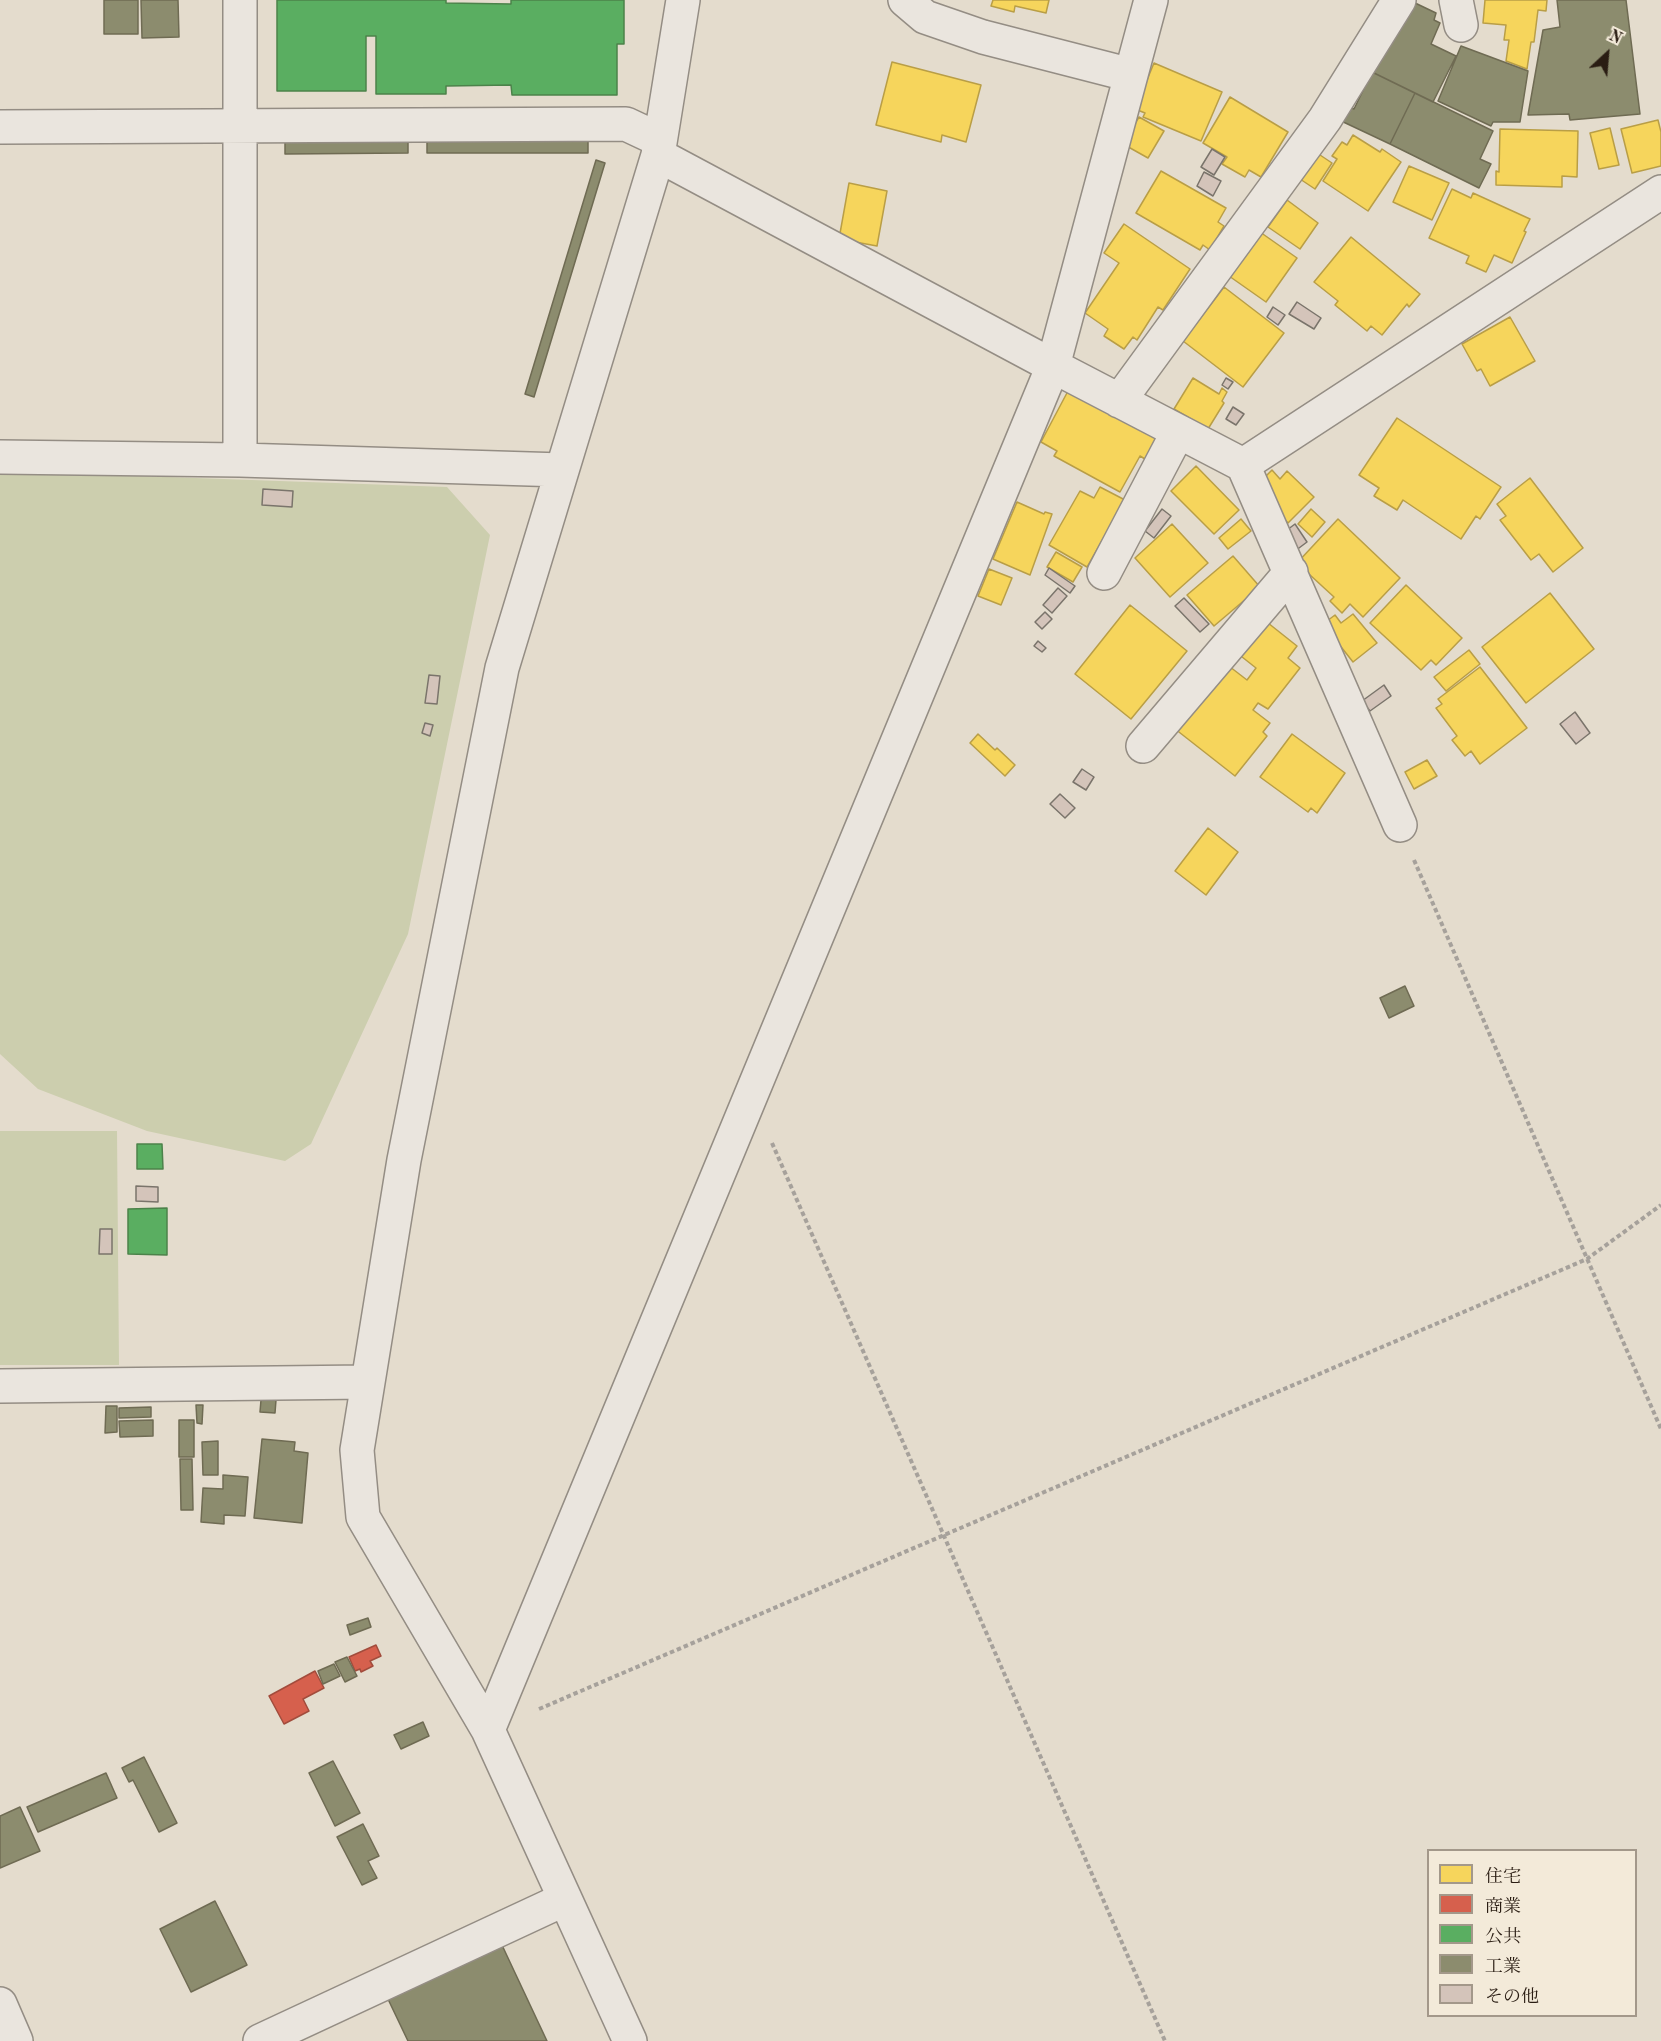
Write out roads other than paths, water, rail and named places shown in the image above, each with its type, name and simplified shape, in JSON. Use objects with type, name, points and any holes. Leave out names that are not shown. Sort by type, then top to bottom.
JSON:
[{"type":"street","points":[[240,0],[240,460]]},
{"type":"street","points":[[630,2041],[488,1730],[363,1517],[357,1450],[404,1160],[502,668],[659,148],[684,0]]},
{"type":"street","points":[[905,0],[925,17],[983,37],[1131,75]]},
{"type":"street","points":[[488,1730],[1053,366],[1151,0]]},
{"type":"street","points":[[1119,401],[1325,119],[1399,0]]},
{"type":"street","points":[[0,127],[626,124],[659,148],[1053,366],[1243,465],[1400,825]]},
{"type":"street","points":[[1243,465],[1661,192]]},
{"type":"street","points":[[1104,573],[1178,432]]},
{"type":"street","points":[[0,457],[240,460],[562,470]]},
{"type":"street","points":[[1143,746],[1290,572]]},
{"type":"street","points":[[0,1386],[368,1382]]},
{"type":"street","points":[[260,2041],[565,1899]]},
{"type":"street","points":[[0,2004],[16,2041]]}]
